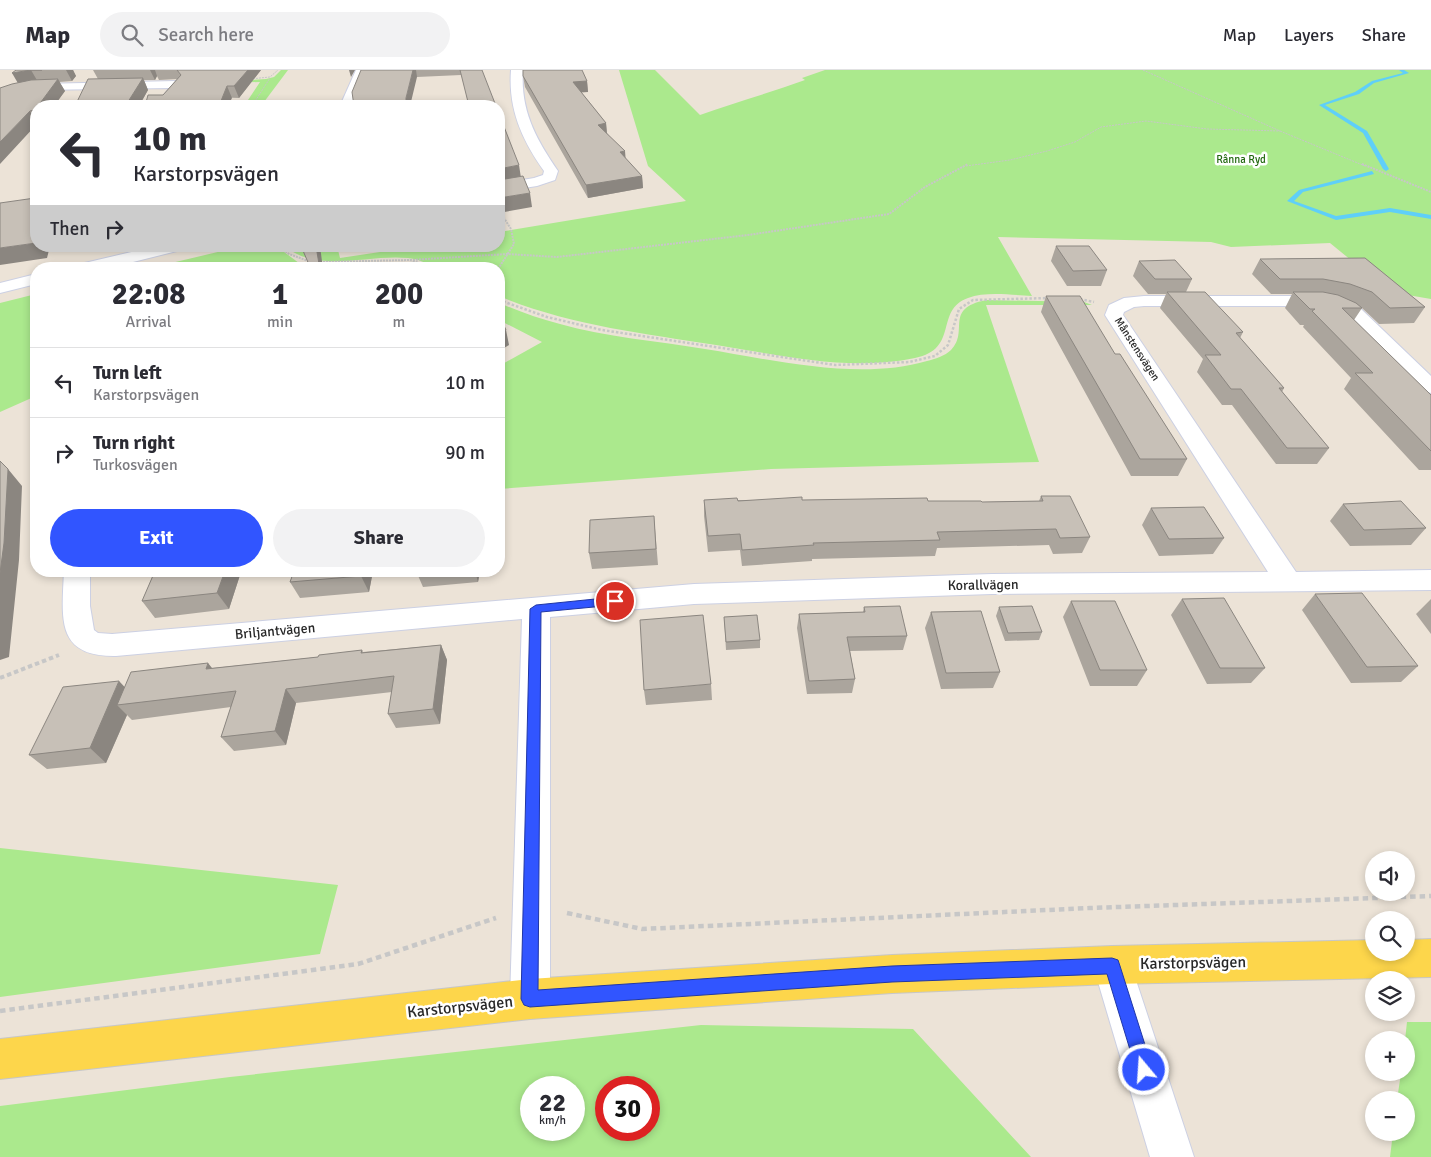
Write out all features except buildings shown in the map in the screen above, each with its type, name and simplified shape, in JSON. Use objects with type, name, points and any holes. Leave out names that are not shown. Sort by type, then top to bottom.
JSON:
[{"type":"main road","name":"Karstorpsvägen","points":[[0,1059],[530,999],[892,974],[1431,958]]},
{"type":"street","points":[[349,100],[362,70]]},
{"type":"street","points":[[505,187],[538,182],[550,177],[551,171],[538,154],[528,136],[517,107],[515,82],[517,70]]},
{"type":"street","points":[[0,98],[5,94],[21,89],[38,87],[176,84],[178,86],[165,100]]},
{"type":"street","points":[[113,262],[154,252]]},
{"type":"street","points":[[0,288],[30,281]]},
{"type":"street","name":"Månstensvägen","points":[[1288,581],[1114,314],[1115,309],[1130,302],[1144,301],[1314,301],[1334,305],[1354,313],[1431,387]]},
{"type":"street","name":"Briljantvägen","points":[[77,577],[79,626],[83,637],[91,643],[101,645],[536,609]]},
{"type":"street","name":"Korallvägen","points":[[536,609],[704,593],[992,584],[1431,580]]},
{"type":"street","points":[[530,999],[536,609]]},
{"type":"street","points":[[1112,966],[1172,1157]]},
{"type":"path","points":[[256,100],[270,77],[278,70]]},
{"type":"path","points":[[1143,70],[1280,131],[1431,192]]},
{"type":"path","points":[[244,79],[270,77]]},
{"type":"path","points":[[352,262],[507,254],[557,257],[649,248],[889,214],[925,187],[969,164],[1010,160],[1047,151],[1074,142],[1101,127],[1146,121],[1207,129],[1280,131]]},
{"type":"path","points":[[502,262],[514,244],[511,229],[505,219]]},
{"type":"path","points":[[286,252],[307,261],[314,262]]},
{"type":"path","points":[[410,260],[416,262]]},
{"type":"path","points":[[505,302],[547,317],[602,330],[835,365],[909,362],[935,356],[948,346],[959,309],[973,300],[1057,298]]},
{"type":"path","points":[[1075,299],[1100,303]]},
{"type":"path","points":[[0,678],[59,655]]},
{"type":"path","points":[[0,1011],[358,964],[531,906],[642,929],[1090,908],[1431,896]]},
{"type":"green space","points":[[281,70],[288,70],[266,100],[248,100],[260,82],[190,84],[266,79],[274,77]]},
{"type":"green space","name":"Rånna Ryd","points":[[619,70],[655,70],[700,115],[805,80],[802,78],[825,70],[1431,70],[1431,299],[1390,292],[1330,243],[1231,247],[1211,242],[998,237],[1032,296],[999,294],[968,298],[958,304],[952,311],[943,338],[937,347],[929,353],[915,358],[890,362],[840,363],[633,332],[578,321],[525,306],[505,298],[505,262],[422,262],[408,258],[392,257],[328,261],[312,259],[294,252],[338,252],[340,258],[380,252],[505,252],[505,231],[686,201],[648,166]]},
{"type":"green space","points":[[218,252],[284,252],[298,262],[176,262]]},
{"type":"green space","points":[[30,296],[30,399],[0,412],[0,303]]},
{"type":"green space","points":[[986,300],[1084,302],[1092,305],[986,305],[1039,462],[771,469],[505,489],[505,363],[542,342],[505,323],[505,305],[552,322],[613,336],[816,367],[873,369],[901,367],[946,354],[956,343],[961,315],[965,309]]},
{"type":"green space","points":[[0,848],[338,885],[320,954],[0,997]]},
{"type":"green space","points":[[1407,1022],[1431,1022],[1431,1157],[1390,1157],[1392,1141],[1415,1141],[1415,1091],[1398,1091],[1400,1081],[1415,1081],[1415,1031],[1406,1031]]},
{"type":"green space","points":[[701,1025],[913,1029],[1031,1157],[0,1157],[0,1106],[230,1077]]},
{"type":"waterway","points":[[1386,169],[1365,132],[1321,105],[1357,93],[1373,82],[1407,73],[1401,70]]},
{"type":"waterway","points":[[1372,173],[1301,191],[1290,201],[1336,218],[1390,210],[1431,217]]},
{"type":"route","points":[[615,601],[536,609],[530,999],[892,974],[1112,966],[1144,1070]]}]
